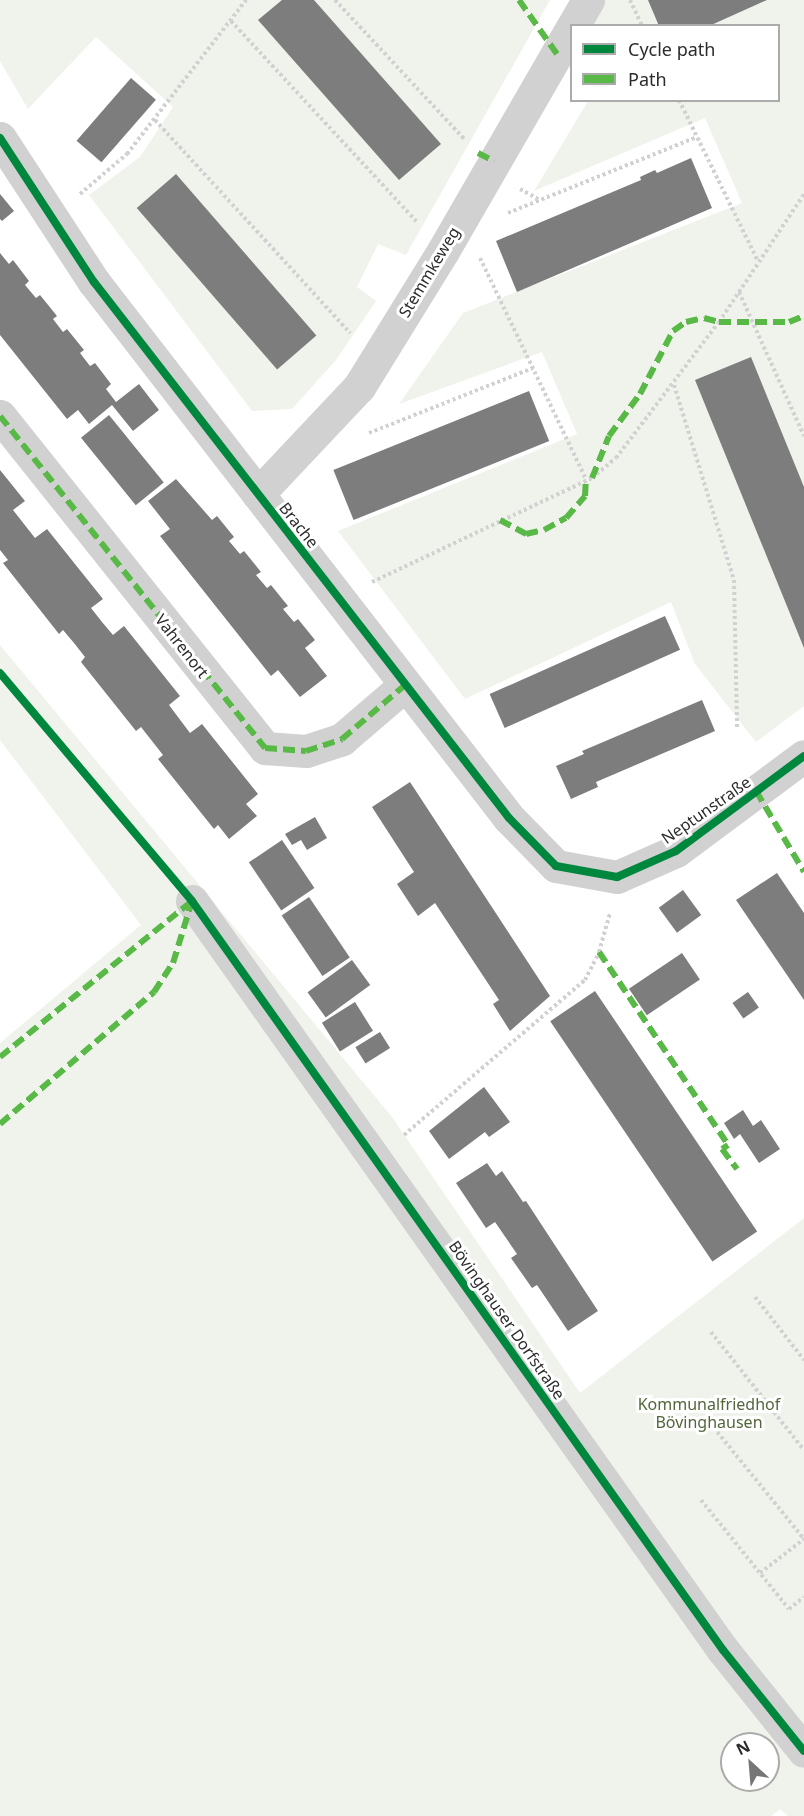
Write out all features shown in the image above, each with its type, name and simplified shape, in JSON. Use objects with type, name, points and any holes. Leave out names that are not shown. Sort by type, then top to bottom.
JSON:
[{"type":"street","name":"Stemmkeweg","points":[[574,24],[588,0]]},
{"type":"street","name":"Stemmkeweg","points":[[258,494],[359,387],[455,237],[570,31]]},
{"type":"street","name":"Brache","points":[[0,138],[94,282],[509,818],[556,866],[617,876]]},
{"type":"street","name":"Vahrenort","points":[[0,416],[266,748],[306,751],[342,739],[405,685]]},
{"type":"street","name":"Neptunstraße","points":[[617,876],[676,851],[804,756]]},
{"type":"street","name":"Bövinghauser Dorfstraße","points":[[192,902],[375,1156],[723,1650],[804,1751]]},
{"type":"path","points":[[52,218],[127,154],[246,0]]},
{"type":"path","points":[[335,0],[471,146]]},
{"type":"path","points":[[630,0],[641,24]]},
{"type":"path","points":[[231,21],[455,237],[533,368],[586,479]]},
{"type":"path","points":[[680,102],[758,262]]},
{"type":"path","points":[[155,120],[375,360]]},
{"type":"path","points":[[455,237],[697,138]]},
{"type":"path","points":[[339,598],[592,478],[616,458],[674,385],[804,194]]},
{"type":"path","points":[[739,291],[804,436]]},
{"type":"path","points":[[360,436],[533,368]]},
{"type":"path","points":[[674,385],[734,580],[737,728]]},
{"type":"path","points":[[375,1156],[585,980],[605,934],[617,876]]},
{"type":"path","points":[[755,1297],[804,1360]]},
{"type":"path","points":[[711,1332],[804,1450]]},
{"type":"path","points":[[706,1418],[804,1539],[760,1573]]},
{"type":"path","points":[[701,1500],[789,1609],[804,1597]]},
{"type":"green space","points":[[0,0],[550,0],[406,255],[378,244],[357,287],[376,301],[336,360],[292,409],[252,411],[89,195],[140,157],[173,107],[96,37],[28,109],[0,61]]},
{"type":"green space","points":[[604,0],[804,0],[804,706],[756,742],[695,664],[671,602],[465,699],[338,531],[577,434],[542,352],[399,404],[463,313],[742,203],[705,118],[534,191],[587,102],[780,102],[780,24],[590,24]]},
{"type":"green space","name":"Kommunalfriedhof Bövinghausen","points":[[0,645],[392,1117],[580,1393],[804,1218],[804,1816],[788,1816],[780,1809],[771,1816],[0,1816],[0,1043],[141,925],[0,740]]},
{"type":"building","points":[[282,0],[314,0],[441,144],[399,180],[258,20]]},
{"type":"building","points":[[648,0],[767,0],[713,24],[658,24]]},
{"type":"building","points":[[131,78],[156,100],[101,162],[77,141]]},
{"type":"building","points":[[691,158],[712,208],[517,292],[496,241],[641,180],[640,177],[655,170],[657,173]]},
{"type":"building","points":[[176,174],[316,336],[277,370],[137,208]]},
{"type":"building","points":[[0,194],[14,211],[2,221],[0,219]]},
{"type":"building","points":[[0,253],[9,264],[13,260],[29,281],[25,285],[36,298],[40,295],[57,316],[53,319],[63,332],[67,329],[84,350],[80,353],[90,366],[95,363],[111,384],[106,389],[116,402],[139,384],[159,410],[133,431],[112,405],[89,424],[78,410],[67,419],[0,335]]},
{"type":"building","points":[[751,357],[804,487],[804,648],[695,380]]},
{"type":"building","points":[[529,391],[549,441],[354,520],[333,470]]},
{"type":"building","points":[[109,415],[164,483],[136,505],[81,438]]},
{"type":"building","points":[[0,470],[25,501],[13,510],[35,538],[47,529],[103,599],[91,608],[102,622],[113,635],[124,626],[180,696],[169,705],[190,733],[202,724],[258,794],[246,804],[257,816],[229,839],[218,825],[214,829],[158,759],[163,755],[141,727],[136,731],[81,662],[85,657],[74,643],[63,630],[59,634],[3,563],[8,560],[0,550]]},
{"type":"building","points":[[176,479],[212,520],[217,516],[234,537],[229,541],[240,554],[244,551],[261,572],[256,575],[267,588],[271,585],[288,606],[283,609],[294,622],[298,619],[315,640],[305,648],[327,676],[300,697],[278,670],[271,676],[160,536],[170,529],[148,501]]},
{"type":"building","points":[[665,616],[680,650],[505,728],[490,694]]},
{"type":"building","points":[[702,700],[715,731],[596,782],[598,787],[571,799],[556,766],[584,754],[582,751]]},
{"type":"building","points":[[410,782],[550,996],[510,1031],[493,1004],[499,1000],[435,903],[418,916],[397,884],[414,872],[372,807]]},
{"type":"building","points":[[315,817],[327,838],[307,850],[301,840],[292,845],[285,834]]},
{"type":"building","points":[[282,840],[314,888],[281,910],[249,862]]},
{"type":"building","points":[[777,873],[804,913],[804,1000],[736,900]]},
{"type":"building","points":[[683,890],[701,915],[677,933],[659,908]]},
{"type":"building","points":[[309,897],[350,958],[322,976],[282,915]]},
{"type":"building","points":[[682,953],[700,980],[647,1015],[629,989]]},
{"type":"building","points":[[352,960],[370,985],[326,1017],[308,992]]},
{"type":"building","points":[[595,991],[757,1231],[712,1262],[550,1021]]},
{"type":"building","points":[[748,992],[759,1008],[743,1018],[732,1003]]},
{"type":"building","points":[[355,1002],[373,1031],[340,1052],[322,1023]]},
{"type":"building","points":[[380,1032],[390,1048],[365,1063],[355,1047]]},
{"type":"building","points":[[484,1087],[510,1122],[489,1137],[485,1132],[449,1159],[429,1131]]},
{"type":"building","points":[[743,1110],[753,1126],[761,1120],[780,1149],[759,1163],[740,1134],[734,1139],[724,1123]]},
{"type":"building","points":[[487,1163],[496,1176],[502,1171],[523,1202],[526,1201],[598,1311],[568,1331],[537,1285],[532,1288],[511,1258],[517,1254],[495,1222],[486,1228],[456,1183]]},
{"type":"marked path","points":[[519,0],[557,54]]},
{"type":"marked path","points":[[478,153],[494,161]]},
{"type":"marked path","points":[[592,478],[609,436],[640,394],[673,331],[686,322],[704,318],[719,322],[789,322],[804,316]]},
{"type":"marked path","points":[[0,416],[265,748],[306,751],[342,739],[405,685]]},
{"type":"marked path","points":[[500,520],[526,534],[544,530],[566,518],[585,496],[586,479]]},
{"type":"marked path","points":[[756,791],[804,872]]},
{"type":"marked path","points":[[0,1057],[192,901]]},
{"type":"marked path","points":[[0,1124],[154,992],[173,963],[192,901]]},
{"type":"marked path","points":[[599,952],[728,1145],[722,1149],[737,1169]]},
{"type":"cycle path","points":[[0,138],[94,282],[509,818],[556,866],[617,877],[676,851],[804,756]]},
{"type":"cycle path","points":[[0,673],[192,901],[723,1650],[804,1751]]}]
